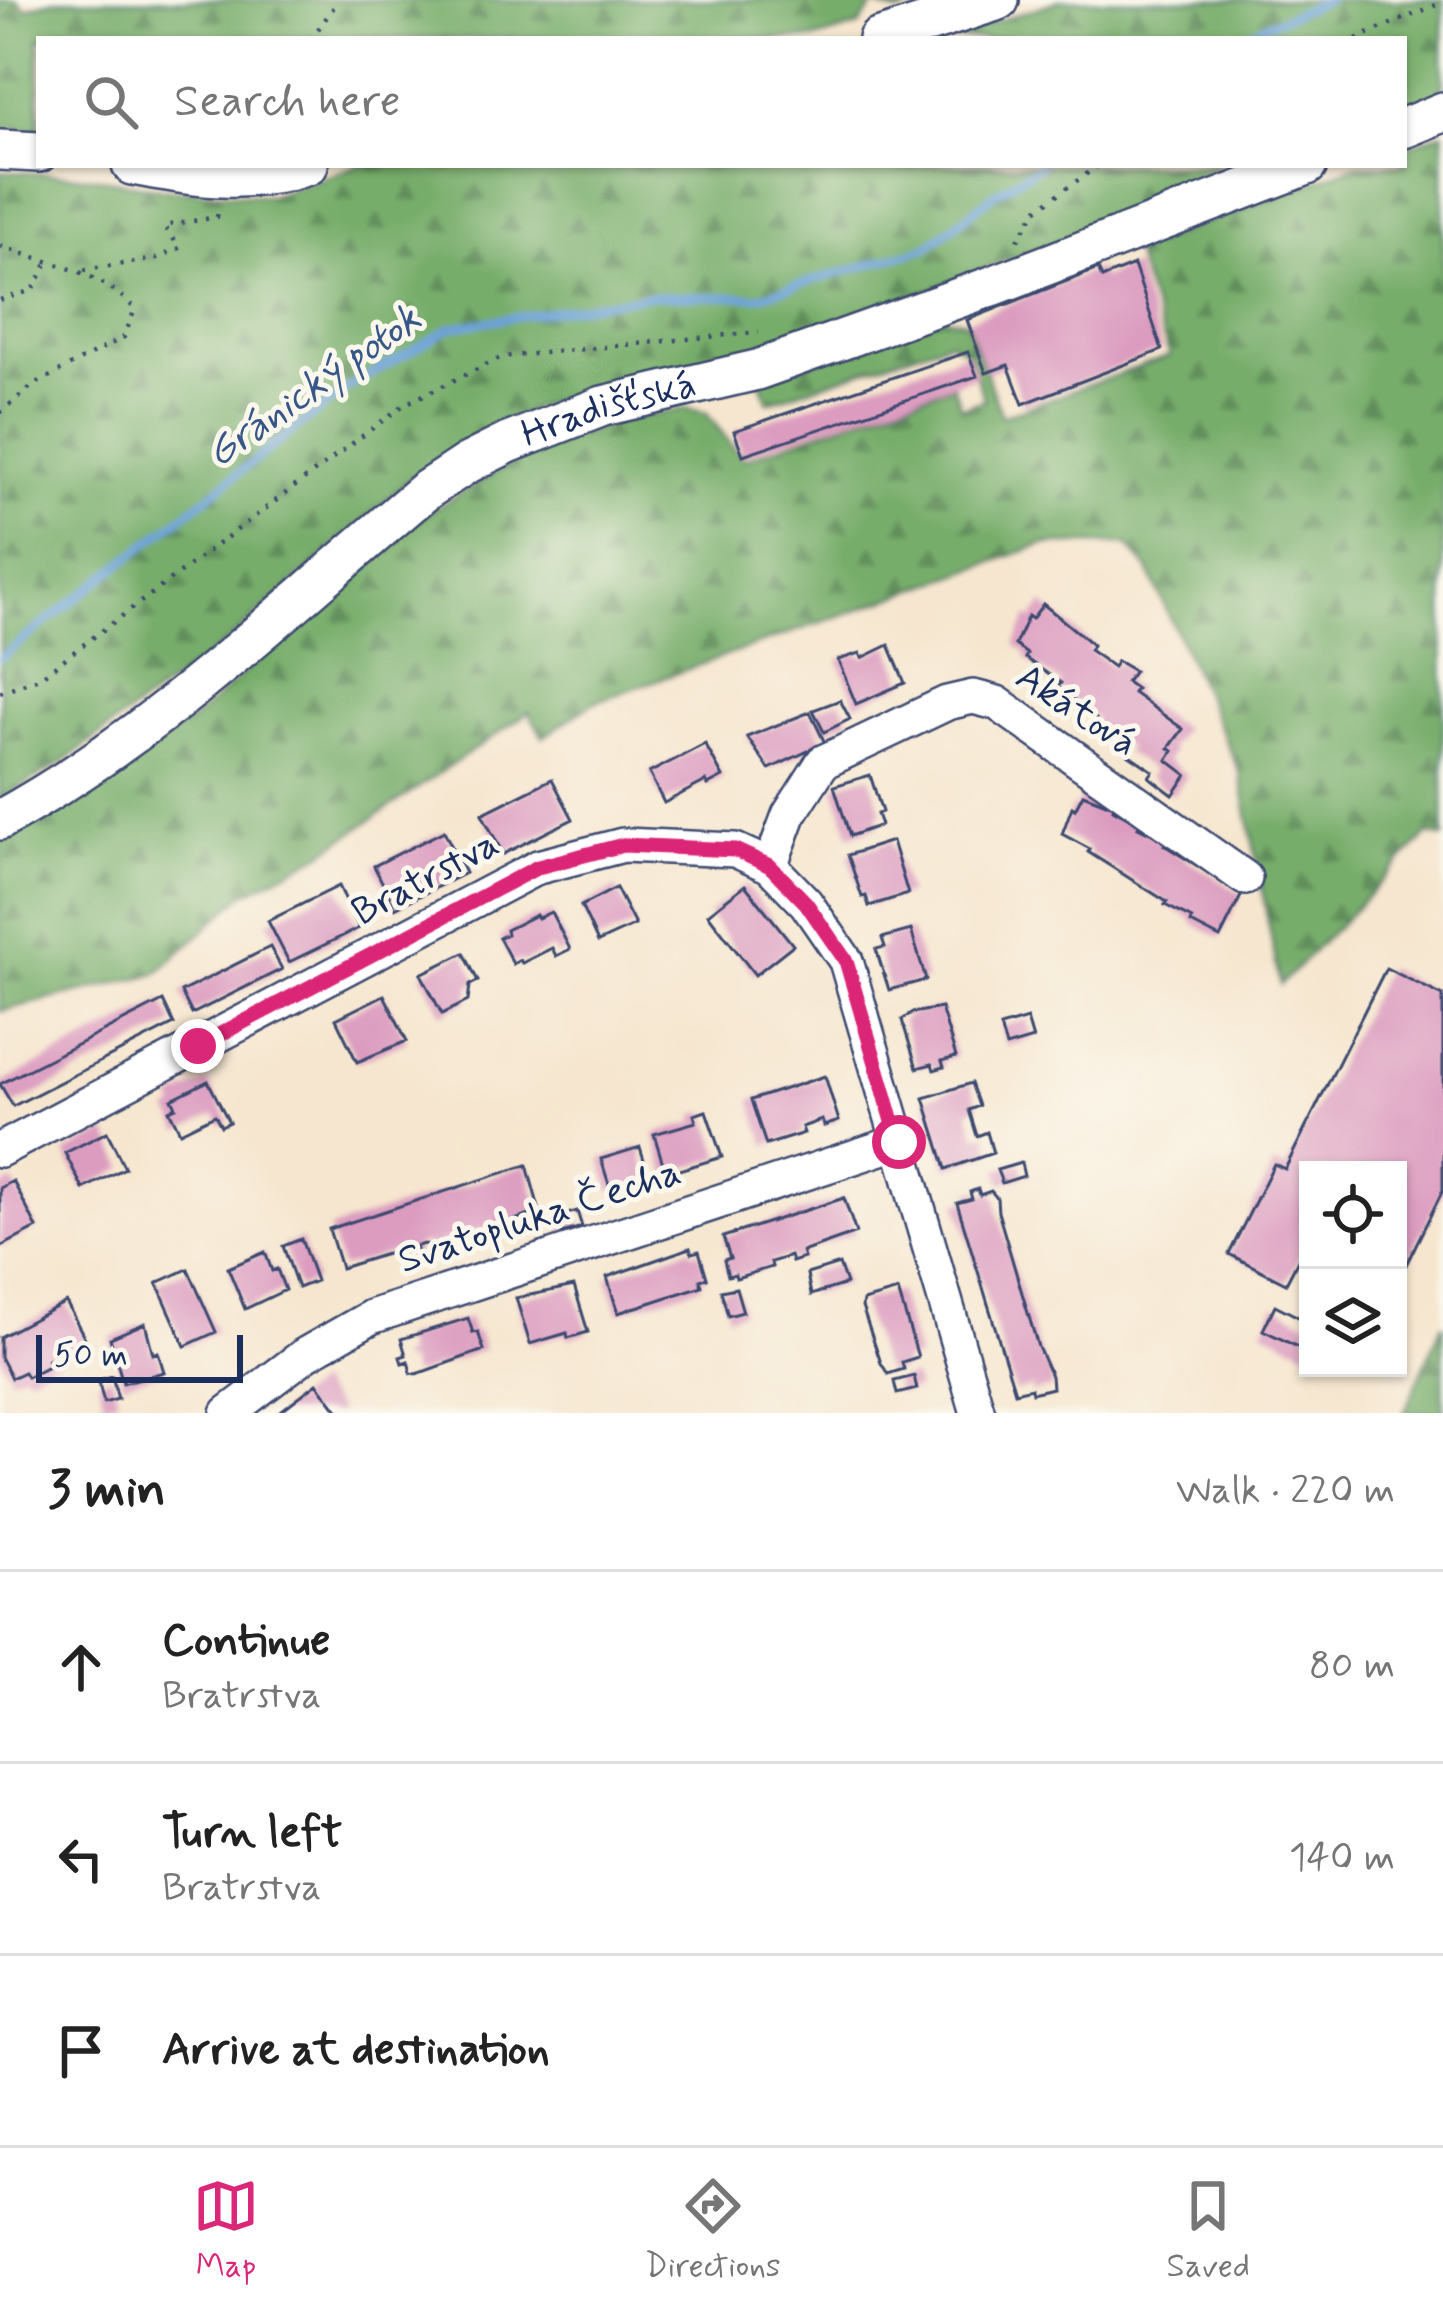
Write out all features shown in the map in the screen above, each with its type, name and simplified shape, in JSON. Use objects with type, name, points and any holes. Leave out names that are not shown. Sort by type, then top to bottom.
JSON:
[{"type":"street","points":[[887,36],[999,0]]},
{"type":"street","points":[[1407,127],[1443,112]]},
{"type":"street","points":[[0,150],[36,152]]},
{"type":"street","points":[[151,168],[222,179],[268,177],[298,168]]},
{"type":"street","name":"Hradišťská","points":[[0,820],[61,786],[168,711],[408,506],[466,464],[603,406],[757,370],[1299,168]]},
{"type":"street","name":"Akátová","points":[[770,866],[789,814],[824,762],[947,704],[973,698],[997,703],[1245,878]]},
{"type":"street","name":"Bratrstva","points":[[0,1150],[538,867],[623,845],[735,850],[770,866]]},
{"type":"street","points":[[770,866],[806,903],[846,961],[978,1413]]},
{"type":"street","name":"Svatopluka Čecha","points":[[228,1413],[306,1354],[370,1317],[899,1142]]},
{"type":"path","points":[[312,36],[339,0]]},
{"type":"path","points":[[1363,36],[1443,2]]},
{"type":"path","points":[[1018,240],[1036,210],[1095,168]]},
{"type":"path","points":[[84,271],[155,259],[181,248],[164,226],[217,217],[222,179]]},
{"type":"path","points":[[0,246],[47,264],[84,271],[117,289],[135,309],[124,337],[32,386],[0,413]]},
{"type":"path","points":[[0,300],[33,290],[47,264]]},
{"type":"green space","points":[[0,0],[17,0],[26,9],[53,0],[937,0],[898,13],[874,5],[859,26],[826,36],[36,36],[36,130],[0,128]]},
{"type":"green space","points":[[1061,0],[1443,0],[1443,93],[1407,107],[1407,36],[952,36]]},
{"type":"green space","points":[[1443,132],[1443,838],[1428,834],[1280,985],[1240,773],[1147,567],[1126,544],[1044,544],[594,702],[543,737],[529,712],[321,854],[244,894],[156,974],[0,1011],[0,839],[191,721],[409,524],[516,460],[608,424],[686,408],[706,413],[743,459],[953,385],[961,408],[984,400],[968,352],[949,341],[768,402],[760,380],[941,317],[966,321],[1002,416],[1170,356],[1133,251],[1349,168],[1407,168],[1407,146]]},
{"type":"green space","points":[[350,168],[1216,168],[1134,201],[1131,214],[787,343],[581,390],[505,420],[413,476],[229,640],[62,763],[0,799],[0,171],[270,196]]},
{"type":"green space","points":[[1443,1323],[1443,1413],[1404,1413]]},
{"type":"building","points":[[1134,265],[1162,350],[1023,404],[1008,365],[986,373],[967,320],[1098,269],[1102,278]]},
{"type":"building","points":[[968,352],[977,376],[743,455],[734,431]]},
{"type":"building","points":[[1043,604],[1093,645],[1089,650],[1113,667],[1117,661],[1134,671],[1126,682],[1136,689],[1133,693],[1183,729],[1169,748],[1173,751],[1167,760],[1187,775],[1173,795],[1149,777],[1153,771],[1125,752],[1128,747],[1093,723],[1096,719],[1058,687],[1061,683],[1025,658],[1027,654],[1015,645],[1028,616],[1032,619]]},
{"type":"building","points":[[889,645],[905,683],[856,704],[838,660],[860,653],[862,658]]},
{"type":"building","points":[[840,700],[850,719],[824,732],[813,710]]},
{"type":"building","points":[[810,712],[825,743],[769,769],[747,737]]},
{"type":"building","points":[[705,744],[723,777],[664,803],[649,773]]},
{"type":"building","points":[[870,775],[882,812],[877,814],[881,825],[850,836],[834,786]]},
{"type":"building","points":[[552,779],[573,819],[503,854],[482,814]]},
{"type":"building","points":[[1083,794],[1114,806],[1138,827],[1166,841],[1164,845],[1242,894],[1220,938],[1062,834],[1072,807]]},
{"type":"building","points":[[444,831],[465,873],[395,908],[374,866]]},
{"type":"building","points":[[892,841],[908,894],[869,906],[848,855]]},
{"type":"building","points":[[745,885],[793,945],[755,975],[708,914]]},
{"type":"building","points":[[339,886],[359,928],[289,962],[268,921]]},
{"type":"building","points":[[616,888],[635,925],[598,942],[581,906]]},
{"type":"building","points":[[551,912],[570,949],[556,956],[552,948],[513,964],[499,938],[536,915]]},
{"type":"building","points":[[911,930],[926,980],[889,990],[876,949],[885,947],[882,938]]},
{"type":"building","points":[[270,947],[282,969],[192,1014],[181,992]]},
{"type":"building","points":[[464,953],[478,981],[470,985],[468,1001],[442,1014],[421,974]]},
{"type":"building","points":[[1386,968],[1443,996],[1443,1190],[1407,1263],[1407,1161],[1299,1161],[1299,1258],[1286,1283],[1229,1254],[1274,1164],[1285,1169]]},
{"type":"building","points":[[384,995],[407,1041],[357,1062],[336,1019]]},
{"type":"building","points":[[163,1001],[174,1024],[13,1106],[0,1084]]},
{"type":"building","points":[[941,1008],[956,1057],[942,1061],[944,1067],[934,1070],[932,1064],[917,1068],[902,1020],[912,1013]]},
{"type":"building","points":[[1027,1019],[1033,1039],[1006,1047],[1000,1027]]},
{"type":"building","points":[[825,1076],[839,1121],[824,1126],[822,1120],[802,1127],[804,1133],[766,1145],[751,1100]]},
{"type":"building","points":[[208,1081],[229,1122],[221,1126],[215,1115],[180,1132],[169,1110],[176,1107],[172,1099]]},
{"type":"building","points":[[971,1083],[979,1106],[969,1110],[977,1136],[987,1132],[993,1153],[946,1169],[924,1098]]},
{"type":"building","points":[[706,1111],[722,1157],[666,1174],[654,1134],[696,1122],[694,1115]]},
{"type":"building","points":[[107,1132],[125,1168],[83,1189],[65,1153]]},
{"type":"building","points":[[640,1147],[650,1179],[611,1191],[601,1159]]},
{"type":"building","points":[[1021,1163],[1024,1176],[1002,1183],[997,1170]]},
{"type":"building","points":[[527,1165],[540,1212],[415,1247],[419,1258],[402,1262],[399,1250],[341,1268],[329,1229]]},
{"type":"building","points":[[13,1181],[37,1228],[0,1247],[0,1188]]},
{"type":"building","points":[[978,1189],[980,1195],[991,1191],[997,1198],[1052,1388],[1015,1392],[957,1203],[972,1199],[970,1192]]},
{"type":"building","points":[[844,1198],[856,1233],[802,1252],[804,1258],[792,1262],[790,1256],[771,1262],[772,1267],[728,1276],[724,1260],[730,1258],[723,1237]]},
{"type":"building","points":[[577,1211],[582,1227],[562,1233],[557,1217]]},
{"type":"building","points":[[301,1239],[316,1281],[298,1288],[283,1246]]},
{"type":"building","points":[[690,1248],[692,1253],[699,1251],[707,1278],[700,1280],[702,1286],[618,1313],[607,1277]]},
{"type":"building","points":[[265,1252],[285,1290],[245,1309],[228,1268]]},
{"type":"building","points":[[839,1264],[846,1284],[811,1295],[807,1274]]},
{"type":"building","points":[[188,1269],[216,1332],[185,1346],[157,1283]]},
{"type":"building","points":[[574,1286],[588,1332],[530,1344],[516,1298]]},
{"type":"building","points":[[736,1288],[743,1312],[728,1316],[721,1291]]},
{"type":"building","points":[[898,1291],[918,1357],[888,1374],[862,1307],[863,1301]]},
{"type":"building","points":[[66,1302],[88,1344],[52,1363],[47,1359],[50,1365],[27,1377],[24,1372],[11,1378],[0,1357],[0,1337]]},
{"type":"building","points":[[1275,1305],[1299,1317],[1299,1348],[1263,1330]]},
{"type":"building","points":[[468,1318],[484,1350],[417,1374],[411,1373],[408,1361],[402,1363],[400,1357],[406,1355],[401,1339]]},
{"type":"building","points":[[145,1323],[153,1354],[158,1352],[164,1372],[123,1383],[110,1338]]},
{"type":"building","points":[[112,1376],[118,1399],[104,1403],[98,1380]]},
{"type":"building","points":[[914,1376],[917,1389],[897,1394],[894,1381]]},
{"type":"building","points":[[317,1383],[340,1413],[278,1413]]},
{"type":"waterway","name":"Gránický potok","points":[[1247,36],[1328,0]]},
{"type":"waterway","name":"Gránický potok","points":[[0,658],[348,388],[452,327],[646,296],[757,297],[926,248],[1036,168]]},
{"type":"route","points":[[198,1046],[538,867],[623,845],[735,850],[770,866],[806,903],[846,961],[899,1142]]}]
